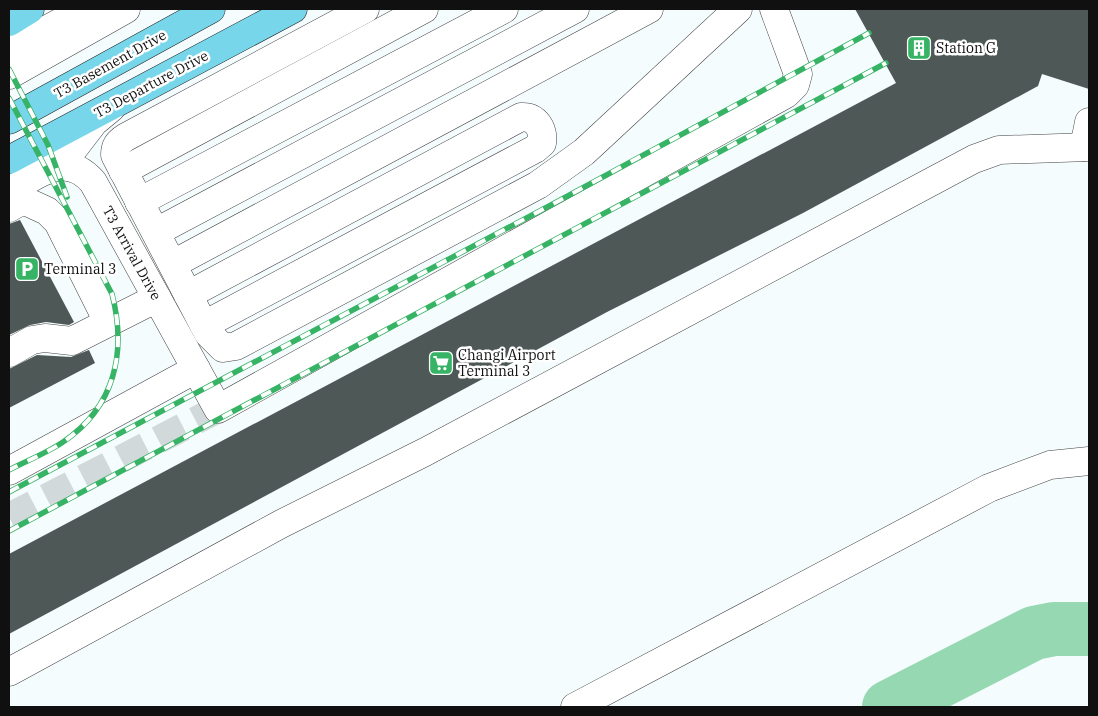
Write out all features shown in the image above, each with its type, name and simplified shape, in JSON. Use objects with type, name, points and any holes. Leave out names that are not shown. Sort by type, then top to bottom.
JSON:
[{"type":"main road","points":[[9,22],[30,9]]},
{"type":"main road","name":"T3 Basement Drive","points":[[9,120],[211,9]]},
{"type":"main road","name":"T3 Departure Drive","points":[[10,159],[293,9]]},
{"type":"lane","points":[[9,50],[85,9]]},
{"type":"lane","points":[[9,75],[126,9]]},
{"type":"lane","points":[[123,171],[424,9]]},
{"type":"lane","points":[[140,202],[504,9]]},
{"type":"lane","points":[[156,232],[575,9]]},
{"type":"lane","points":[[172,264],[649,9]]},
{"type":"lane","points":[[467,270],[786,94],[795,85],[798,74],[774,9]]},
{"type":"lane","points":[[360,10],[118,142],[115,149],[115,155],[123,171],[204,325],[216,343],[223,348],[236,346],[538,185],[584,152]]},
{"type":"lane","points":[[467,270],[584,152],[733,10]]},
{"type":"lane","points":[[51,168],[71,152],[94,122],[113,104]]},
{"type":"lane","points":[[188,295],[521,117],[529,117],[536,122],[543,135],[542,143],[535,149],[204,325]]},
{"type":"lane","points":[[9,672],[280,524],[425,452],[974,159],[999,150],[1088,138]]},
{"type":"lane","name":"T3 Arrival Drive","points":[[9,191],[51,168],[65,165],[75,167],[85,173],[93,182],[218,409],[467,270]]},
{"type":"lane","points":[[9,208],[23,200],[47,211],[58,222],[108,322]]},
{"type":"lane","points":[[9,352],[32,340],[45,338],[72,341],[157,298]]},
{"type":"lane","points":[[9,471],[196,369]]},
{"type":"lane","points":[[575,707],[989,488],[1050,465],[1089,461]]},
{"type":"building","name":"Changi Airport Terminal 3","points":[[855,9],[1089,9],[1089,89],[1042,74],[1038,86],[803,213],[607,312],[9,634],[9,554],[896,83]]},
{"type":"building","points":[[20,220],[74,322],[69,325],[46,322],[30,325],[9,335],[9,224]]},
{"type":"building","points":[[89,350],[95,363],[9,408],[9,369],[37,355],[71,357]]},
{"type":"taxiway","points":[[889,707],[1034,633],[1054,629],[1089,629]]},
{"type":"tunnel","points":[[9,517],[218,409]]},
{"type":"railway","points":[[9,492],[551,205],[869,33]]},
{"type":"railway","points":[[9,531],[886,63]]},
{"type":"railway","points":[[9,69],[48,145],[67,197]]},
{"type":"railway","points":[[9,98],[112,294],[118,337],[113,377],[95,412],[81,428],[63,442],[9,470]]},
{"type":"place","name":"Station G","points":[[919,48]]},
{"type":"place","name":"Terminal 3","points":[[27,269]]},
{"type":"place","name":"Changi Airport Terminal 3","points":[[441,363]]}]
